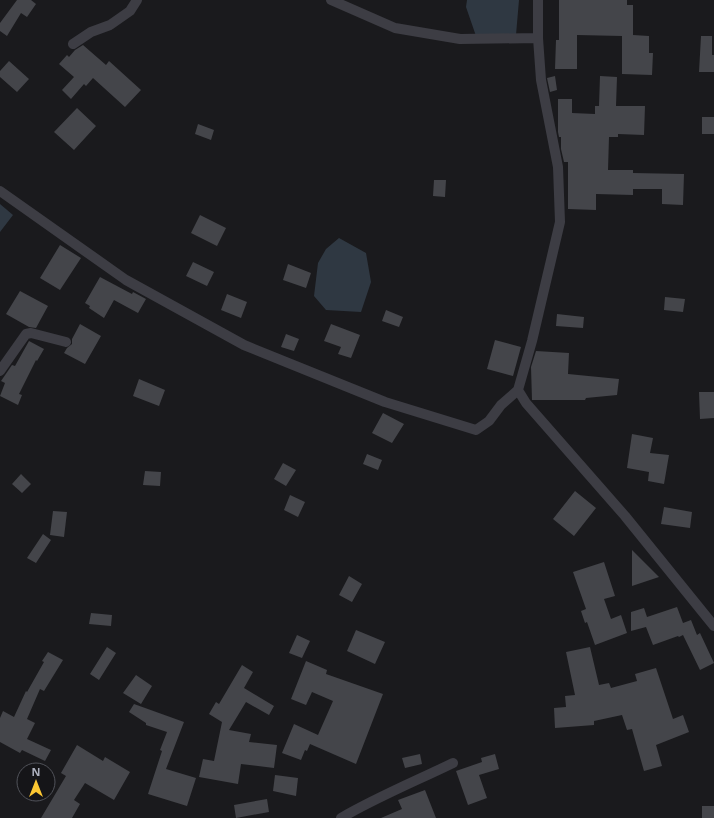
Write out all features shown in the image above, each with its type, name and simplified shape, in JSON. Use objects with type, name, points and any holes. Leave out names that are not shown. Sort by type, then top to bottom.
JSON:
[{"type":"street","points":[[73,44],[91,32],[110,25],[130,11],[137,0]]},
{"type":"street","points":[[331,0],[395,28],[460,39],[538,38]]},
{"type":"street","points":[[0,191],[126,280],[244,345],[385,402],[476,430],[489,421],[501,405],[518,390],[532,341],[560,222],[558,167],[541,80],[538,38],[538,0]]},
{"type":"street","points":[[0,371],[26,334],[31,333],[66,342]]},
{"type":"street","points":[[518,390],[526,403],[624,516],[714,626]]},
{"type":"street","points":[[341,818],[366,804],[453,763]]},
{"type":"shaded area","points":[[467,0],[519,0],[516,35],[476,36],[466,7]]},
{"type":"shaded area","points":[[0,204],[13,215],[0,232]]},
{"type":"shaded area","points":[[339,238],[366,253],[371,282],[361,312],[326,310],[314,296],[318,263],[326,249]]},
{"type":"building","points":[[17,0],[31,0],[36,4],[27,17],[21,13],[7,36],[0,31],[0,23]]},
{"type":"building","points":[[559,0],[627,0],[627,5],[633,5],[633,35],[649,36],[649,53],[653,53],[652,75],[622,74],[622,36],[577,35],[577,69],[555,69],[556,40],[559,40]]},
{"type":"building","points":[[701,36],[712,36],[714,72],[699,72]]},
{"type":"building","points":[[83,45],[106,65],[109,61],[141,90],[125,107],[93,78],[86,86],[84,84],[71,99],[62,90],[74,77],[59,64],[67,55],[69,57],[75,50]]},
{"type":"building","points":[[9,61],[29,79],[17,92],[0,77],[0,71]]},
{"type":"building","points":[[555,76],[557,90],[550,92],[547,78]]},
{"type":"building","points":[[600,76],[617,77],[616,106],[645,106],[644,135],[618,134],[618,137],[609,137],[608,170],[633,170],[633,173],[684,174],[683,205],[662,204],[662,189],[633,189],[633,195],[596,194],[596,210],[568,209],[568,162],[564,162],[561,149],[561,137],[559,137],[558,132],[558,99],[572,99],[572,113],[595,114],[595,106],[599,106]]},
{"type":"building","points":[[77,108],[96,126],[74,150],[54,132]]},
{"type":"building","points":[[702,117],[714,117],[714,134],[702,134]]},
{"type":"building","points":[[198,124],[214,130],[211,140],[195,134]]},
{"type":"building","points":[[434,180],[446,180],[445,197],[433,196]]},
{"type":"building","points":[[200,215],[226,228],[217,246],[191,233]]},
{"type":"building","points":[[60,245],[81,258],[60,290],[40,278]]},
{"type":"building","points":[[193,262],[214,272],[207,286],[186,276]]},
{"type":"building","points":[[288,264],[311,273],[306,288],[283,280]]},
{"type":"building","points":[[100,277],[132,294],[133,292],[146,299],[138,313],[114,300],[104,318],[89,308],[90,306],[85,303]]},
{"type":"building","points":[[20,291],[48,306],[36,328],[29,327],[6,314]]},
{"type":"building","points":[[227,294],[247,302],[241,318],[221,310]]},
{"type":"building","points":[[665,297],[685,299],[683,312],[664,310]]},
{"type":"building","points":[[386,310],[403,317],[399,327],[382,321]]},
{"type":"building","points":[[557,314],[584,317],[583,328],[556,326]]},
{"type":"building","points":[[80,324],[101,336],[85,364],[64,353],[72,344],[72,339]]},
{"type":"building","points":[[331,324],[360,335],[351,358],[338,354],[341,347],[324,341]]},
{"type":"building","points":[[286,334],[299,339],[294,351],[281,347]]},
{"type":"building","points":[[495,340],[521,347],[513,376],[487,369]]},
{"type":"building","points":[[29,341],[44,349],[37,361],[36,360],[19,394],[22,395],[18,405],[0,396],[5,383],[1,381],[12,365],[15,366]]},
{"type":"building","points":[[536,351],[569,353],[568,374],[619,379],[617,395],[586,398],[585,400],[532,400],[531,367]]},
{"type":"building","points":[[139,379],[165,390],[159,406],[133,396]]},
{"type":"building","points":[[699,392],[714,392],[714,418],[700,419]]},
{"type":"building","points":[[383,413],[404,424],[392,443],[372,433]]},
{"type":"building","points":[[632,434],[653,438],[650,453],[669,455],[664,484],[648,481],[649,472],[627,468]]},
{"type":"building","points":[[367,454],[382,460],[378,470],[363,464]]},
{"type":"building","points":[[283,463],[296,470],[286,486],[274,479]]},
{"type":"building","points":[[145,471],[161,472],[160,486],[143,485]]},
{"type":"building","points":[[21,474],[31,484],[22,493],[12,484]]},
{"type":"building","points":[[575,491],[596,508],[574,536],[553,519]]},
{"type":"building","points":[[290,495],[305,502],[298,517],[284,510]]},
{"type":"building","points":[[664,507],[692,512],[690,528],[661,524]]},
{"type":"building","points":[[53,511],[67,512],[64,537],[50,535]]},
{"type":"building","points":[[43,534],[51,540],[36,563],[27,558]]},
{"type":"building","points":[[632,550],[659,577],[632,586]]},
{"type":"building","points":[[604,562],[615,596],[604,599],[611,619],[621,615],[627,633],[595,645],[587,622],[585,623],[581,611],[586,609],[573,572]]},
{"type":"building","points":[[349,576],[362,584],[352,602],[339,595]]},
{"type":"building","points":[[677,607],[683,623],[691,620],[697,635],[700,633],[714,663],[700,670],[683,635],[653,645],[646,627],[631,631],[631,612],[644,608],[647,617]]},
{"type":"building","points":[[91,613],[112,615],[111,626],[89,624]]},
{"type":"building","points":[[356,630],[385,642],[375,664],[347,651]]},
{"type":"building","points":[[297,635],[310,641],[302,658],[289,653]]},
{"type":"building","points":[[107,647],[116,653],[99,680],[90,674]]},
{"type":"building","points":[[590,647],[599,685],[609,683],[611,688],[637,681],[635,674],[656,668],[673,719],[683,715],[689,732],[656,745],[662,766],[644,771],[632,729],[627,730],[622,715],[594,721],[594,725],[555,728],[554,708],[566,707],[565,696],[575,695],[566,652]]},
{"type":"building","points":[[48,652],[63,660],[44,691],[40,689],[27,719],[35,723],[27,739],[51,750],[45,761],[22,750],[20,753],[0,742],[0,718],[3,711],[14,717],[26,691],[27,692],[44,662],[42,661]]},
{"type":"building","points":[[306,661],[327,670],[326,674],[383,694],[356,764],[310,744],[307,751],[305,750],[301,760],[282,753],[294,724],[318,735],[333,701],[312,692],[306,705],[291,699]]},
{"type":"building","points":[[242,665],[253,672],[244,688],[274,706],[269,715],[246,702],[229,730],[251,734],[249,742],[277,745],[274,768],[241,764],[238,784],[199,777],[203,759],[214,761],[222,722],[209,714],[216,702],[219,704]]},
{"type":"building","points":[[136,675],[152,686],[141,704],[123,693]]},
{"type":"building","points":[[134,704],[184,722],[166,769],[196,778],[187,806],[148,794],[162,751],[160,750],[167,732],[146,725],[146,723],[129,712]]},
{"type":"building","points":[[77,745],[103,761],[105,757],[130,772],[114,800],[85,783],[74,800],[80,804],[72,818],[41,818],[51,802],[56,802],[56,793],[66,776],[61,773]]},
{"type":"building","points":[[420,754],[422,764],[405,768],[402,758]]},
{"type":"building","points":[[495,754],[499,769],[479,775],[487,798],[468,805],[456,771],[482,762],[481,758]]},
{"type":"building","points":[[275,775],[298,778],[296,796],[273,791]]},
{"type":"building","points":[[425,790],[436,818],[381,818],[402,809],[398,800]]},
{"type":"building","points":[[267,799],[269,812],[236,818],[234,805]]},
{"type":"building","points":[[702,806],[714,806],[714,818],[702,818]]}]
